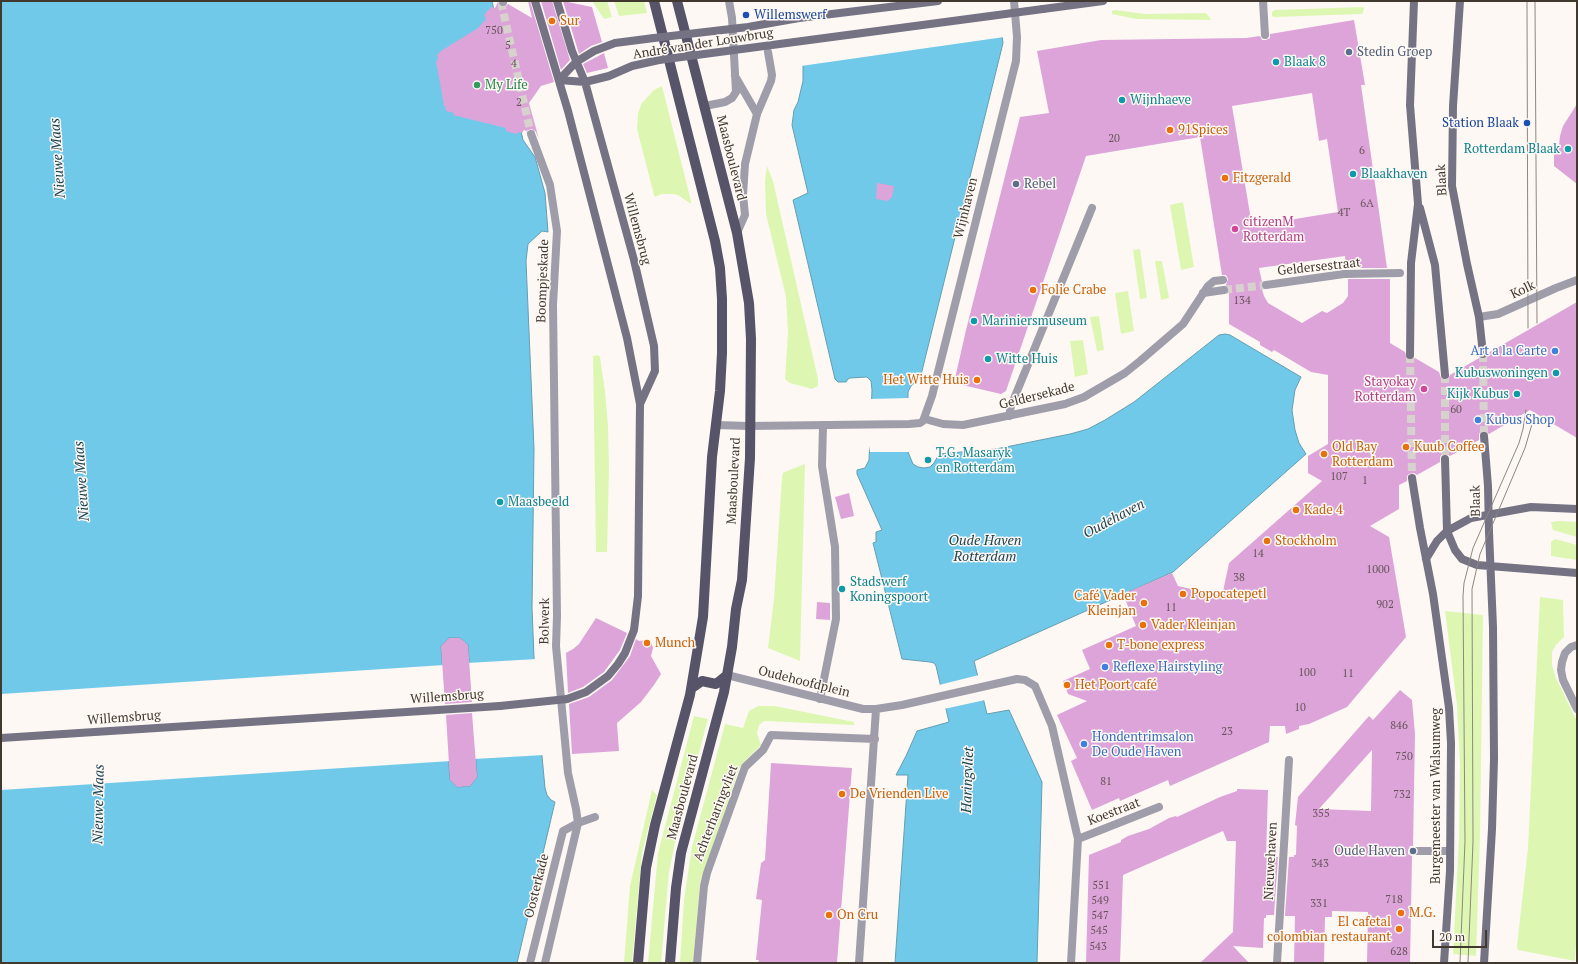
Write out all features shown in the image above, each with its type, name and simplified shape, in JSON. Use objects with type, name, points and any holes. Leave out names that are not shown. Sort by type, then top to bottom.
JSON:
[{"type":"main road","name":"Willemsbrug","points":[[1,738],[500,706],[567,699],[578,696],[600,683],[618,664],[630,642],[634,630],[638,596],[640,404],[627,338],[559,80],[554,68],[535,1]]},
{"type":"main road","name":"Willemsbrug","points":[[557,1],[576,62],[585,82],[634,260],[654,346],[655,371],[640,404]]},
{"type":"main road","name":"Maasboulevard","points":[[638,963],[646,868],[657,818],[692,688],[703,617],[712,457],[722,353],[722,299],[720,268],[710,218],[654,1]]},
{"type":"main road","name":"Maasboulevard","points":[[670,963],[676,888],[681,853],[727,675],[736,609],[742,580],[749,470],[751,329],[745,274],[737,233],[677,1]]},
{"type":"main road","name":"André van der Louwbrug","points":[[559,80],[576,62],[615,43],[748,27],[799,18],[938,1]]},
{"type":"main road","name":"André van der Louwbrug","points":[[559,80],[585,82],[609,76],[632,66],[659,60],[1103,1]]},
{"type":"main road","name":"Blaak","points":[[1410,355],[1411,262],[1418,204],[1410,105],[1414,1]]},
{"type":"main road","name":"Blaak","points":[[1460,1],[1453,106],[1452,186],[1466,264],[1479,317],[1483,354]]},
{"type":"main road","points":[[1418,204],[1435,264],[1445,375]]},
{"type":"main road","name":"Blaak","points":[[1484,436],[1488,486],[1490,566]]},
{"type":"main road","points":[[1445,458],[1448,531],[1455,550],[1462,559],[1476,565],[1577,573]]},
{"type":"main road","points":[[1412,478],[1426,559]]},
{"type":"main road","points":[[1426,559],[1437,541],[1448,531],[1471,518],[1531,507],[1577,509]]},
{"type":"main road","name":"Burgemeester van Walsumweg","points":[[1426,559],[1434,598],[1449,708],[1451,743],[1450,851],[1444,963]]},
{"type":"main road","points":[[1484,963],[1494,767],[1493,627],[1490,566]]},
{"type":"main road","points":[[692,688],[702,681],[716,684],[727,675]]},
{"type":"street","points":[[705,106],[725,102],[732,98],[736,92],[732,18],[729,1]]},
{"type":"street","name":"Wijnhaven","points":[[925,419],[1016,60],[1017,37],[1014,1]]},
{"type":"street","points":[[1263,1],[1265,35]]},
{"type":"street","points":[[737,233],[745,215],[743,195],[745,164],[757,114],[771,81],[772,75],[768,52]]},
{"type":"street","points":[[735,76],[757,114]]},
{"type":"street","name":"Boompjeskade","points":[[531,134],[547,175],[557,231],[553,305],[555,433]]},
{"type":"street","points":[[1009,416],[1010,406],[1092,208]]},
{"type":"street","name":"Geldersestraat","points":[[1266,285],[1344,274],[1400,273]]},
{"type":"street","name":"Geldersekade","points":[[925,419],[943,424],[963,424],[1065,404],[1084,397],[1120,376],[1183,324],[1203,293],[1214,282],[1223,280]]},
{"type":"street","name":"Kolk","points":[[1479,317],[1498,314],[1577,280]]},
{"type":"street","points":[[1203,293],[1224,290]]},
{"type":"street","points":[[716,425],[909,424],[920,423],[925,419]]},
{"type":"street","points":[[820,699],[836,619],[835,547],[822,466],[823,425]]},
{"type":"street","name":"Bolwerk","points":[[555,433],[558,616],[556,646],[568,773],[576,809]]},
{"type":"street","points":[[1577,645],[1571,647],[1565,652],[1561,670],[1563,680],[1577,709]]},
{"type":"street","name":"Oudehoofdplein","points":[[727,675],[857,708],[876,709]]},
{"type":"street","points":[[859,963],[876,709],[928,700],[1021,679],[1031,683],[1037,690],[1052,726],[1078,839],[1071,963]]},
{"type":"street","name":"Achterharingvliet","points":[[697,963],[705,880],[745,767],[763,750],[771,735],[875,739]]},
{"type":"street","name":"Nieuwehaven","points":[[1277,963],[1289,760]]},
{"type":"street","name":"Koestraat","points":[[1078,839],[1159,807]]},
{"type":"street","name":"Oosterkade","points":[[545,963],[578,823],[576,809]]},
{"type":"street","name":"Oosterkade","points":[[530,963],[563,831],[594,817]]},
{"type":"street","points":[[1413,851],[1450,851]]},
{"type":"green space","points":[[592,1],[607,1],[612,17],[604,19]]},
{"type":"green space","points":[[614,1],[644,1],[647,13],[619,16]]},
{"type":"green space","points":[[1363,7],[1363,13],[1361,14],[1272,16],[1272,12],[1275,10]]},
{"type":"green space","points":[[1115,10],[1145,14],[1206,13],[1211,19],[1136,19],[1112,14],[1112,11]]},
{"type":"green space","points":[[662,86],[691,204],[678,195],[673,194],[662,194],[655,197],[637,129],[638,113],[642,103],[654,90]]},
{"type":"green space","points":[[767,166],[773,181],[818,379],[818,386],[812,389],[790,383],[785,379],[788,333],[786,297],[766,214],[765,181]]},
{"type":"green space","points":[[1183,202],[1194,267],[1181,270],[1170,205]]},
{"type":"green space","points":[[1140,249],[1147,298],[1140,299],[1133,250]]},
{"type":"green space","points":[[1155,261],[1162,261],[1169,298],[1161,300]]},
{"type":"green space","points":[[1128,291],[1134,331],[1121,334],[1115,293]]},
{"type":"green space","points":[[1099,316],[1104,350],[1097,351],[1090,317]]},
{"type":"green space","points":[[1083,340],[1088,374],[1075,377],[1070,341]]},
{"type":"green space","points":[[598,355],[600,357],[605,391],[608,426],[609,467],[607,552],[596,552],[593,356]]},
{"type":"green space","points":[[805,464],[800,661],[768,648],[774,599],[782,477],[783,473]]},
{"type":"green space","points":[[1551,522],[1577,522],[1577,537],[1553,530]]},
{"type":"green space","points":[[1555,539],[1577,545],[1577,560],[1551,556],[1551,542]]},
{"type":"green space","points":[[1540,597],[1563,600],[1564,637],[1556,645],[1552,652],[1552,665],[1556,678],[1577,721],[1577,924],[1575,961],[1518,950],[1517,946],[1528,848]]},
{"type":"green space","points":[[1445,611],[1483,615],[1480,835],[1476,956],[1453,954],[1459,839],[1460,764],[1457,705]]},
{"type":"green space","points":[[758,706],[775,706],[854,722],[854,725],[764,721],[759,725],[757,733],[761,745],[739,769],[700,883],[693,963],[680,963],[684,899],[692,847],[725,724],[743,728],[749,711]]},
{"type":"green space","points":[[694,716],[708,719],[675,843],[669,872],[661,963],[648,963],[658,853]]},
{"type":"green space","points":[[652,790],[657,795],[642,853],[632,963],[624,963],[630,886]]},
{"type":"water","name":"Nieuwe Maas","points":[[1,1],[492,1],[523,140],[535,157],[545,193],[548,232],[542,231],[528,244],[526,261],[534,449],[532,608],[535,682],[545,788],[547,795],[555,802],[517,963],[1,963]],"holes":[[[449,638],[460,638],[468,645],[477,777],[470,786],[457,787],[450,780],[441,646]]]},
{"type":"water","points":[[997,1],[1003,43],[921,375],[911,386],[908,392],[908,452],[913,464],[918,467],[930,467],[939,454],[996,449],[1088,429],[1134,402],[1219,335],[1225,334],[1230,335],[1301,377],[1295,390],[1292,410],[1295,430],[1299,443],[1306,454],[1173,572],[974,661],[987,714],[1009,710],[1042,782],[1037,963],[895,963],[908,775],[896,775],[917,731],[949,722],[934,663],[902,659],[873,543],[876,542],[876,532],[882,530],[857,474],[857,470],[865,468],[869,460],[872,390],[871,381],[867,377],[850,378],[846,382],[838,382],[835,379],[793,200],[808,193],[792,125],[794,110],[798,102],[803,81],[803,65],[798,51]]},
{"type":"pier","points":[[786,1],[999,1],[1004,37],[801,66],[796,51]]},
{"type":"pier","points":[[909,398],[909,452],[870,452],[868,445],[870,399]]},
{"type":"pier","points":[[537,659],[537,682],[544,755],[474,759],[467,663]]},
{"type":"pier","points":[[444,665],[451,761],[1,790],[1,694]]},
{"type":"pier","points":[[979,675],[985,700],[944,709],[939,685]]},
{"type":"building","points":[[528,1],[530,1],[554,82],[541,86],[529,103],[539,139],[536,132],[532,129],[526,131],[524,130],[522,133],[519,132],[516,134],[506,131],[506,128],[453,115],[454,113],[446,111],[436,61],[438,60],[437,55],[441,51],[478,28],[486,19],[484,15],[491,7],[495,8],[498,2],[501,7],[505,7],[508,4],[532,18]]},
{"type":"building","points":[[541,1],[552,1],[570,60],[561,70]]},
{"type":"building","points":[[563,1],[592,7],[602,42],[591,46],[579,54]]},
{"type":"building","points":[[1354,20],[1365,85],[1361,85],[1387,268],[1346,268],[1345,256],[1259,268],[1262,282],[1261,286],[1268,303],[1302,323],[1322,311],[1327,313],[1343,303],[1348,296],[1348,279],[1390,279],[1390,343],[1405,352],[1407,359],[1410,360],[1415,358],[1439,372],[1441,378],[1445,380],[1448,379],[1450,375],[1479,358],[1486,359],[1488,353],[1577,302],[1577,438],[1530,410],[1489,434],[1486,431],[1481,431],[1479,434],[1479,440],[1450,456],[1447,454],[1442,454],[1440,457],[1440,462],[1417,475],[1414,473],[1409,474],[1407,476],[1407,481],[1399,485],[1399,509],[1370,526],[1389,537],[1406,637],[1347,707],[1309,724],[1299,726],[1299,729],[1286,734],[1285,726],[1270,726],[1269,742],[1170,786],[1168,780],[1120,801],[1119,798],[1092,810],[1071,761],[1077,758],[1057,715],[1087,701],[1068,694],[1063,681],[1090,669],[1082,650],[1136,626],[1123,594],[1172,573],[1178,586],[1222,596],[1229,563],[1322,481],[1308,473],[1308,456],[1328,444],[1328,375],[1311,372],[1274,350],[1272,352],[1260,345],[1260,342],[1229,324],[1229,290],[1226,285],[1228,279],[1226,275],[1222,275],[1200,137],[1086,156],[1006,391],[1001,394],[954,383],[966,330],[1020,117],[1049,113],[1037,51],[1101,40],[1246,38],[1260,36],[1262,40],[1266,40],[1270,38],[1270,34]],"holes":[[[1312,93],[1319,141],[1327,139],[1338,212],[1252,226],[1232,106]]]},
{"type":"building","points":[[604,53],[608,68],[587,73],[583,64]]},
{"type":"building","name":"Rotterdam Blaak","points":[[1577,104],[1577,184],[1554,166],[1554,147],[1559,146],[1563,126]]},
{"type":"building","points":[[877,183],[894,186],[892,197],[888,201],[876,199]]},
{"type":"building","points":[[849,493],[854,516],[841,519],[835,497]]},
{"type":"building","points":[[817,602],[830,603],[830,620],[816,619]]},
{"type":"building","points":[[596,618],[627,633],[620,650],[604,672],[583,687],[568,693],[566,653],[579,644]]},
{"type":"building","points":[[449,638],[460,638],[468,645],[472,702],[445,704],[441,646]]},
{"type":"building","points":[[636,639],[639,641],[648,640],[651,642],[653,648],[651,656],[661,674],[641,702],[617,723],[619,751],[572,754],[569,704],[589,697],[612,680],[630,656]]},
{"type":"building","points":[[1400,690],[1412,700],[1415,734],[1413,846],[1410,846],[1408,851],[1408,854],[1412,856],[1410,963],[1367,963],[1368,912],[1332,911],[1332,917],[1325,917],[1324,963],[1294,963],[1295,916],[1285,916],[1289,857],[1294,857],[1294,855],[1296,855],[1297,826],[1295,825],[1298,797],[1369,716],[1373,720]],"holes":[[[1372,750],[1371,811],[1319,809]]]},
{"type":"building","points":[[472,713],[477,777],[470,786],[457,787],[450,780],[446,715]]},
{"type":"building","points":[[771,763],[852,768],[837,963],[758,963],[759,960],[756,960],[762,900],[756,899],[761,863],[765,860]]},
{"type":"building","points":[[1237,789],[1268,790],[1266,857],[1278,857],[1274,915],[1266,915],[1266,918],[1264,918],[1263,948],[1233,946],[1249,963],[1200,963],[1233,932],[1236,841],[1227,841],[1223,831],[1123,875],[1120,963],[1086,963],[1089,855],[1121,842],[1121,840],[1128,836],[1149,829],[1169,818],[1177,817],[1220,797],[1237,791]]},
{"type":"tunnel","points":[[503,2],[502,6],[531,134]]},
{"type":"tunnel","points":[[1224,290],[1266,285]]},
{"type":"tunnel","points":[[1483,354],[1484,436]]},
{"type":"tunnel","points":[[1410,355],[1412,478]]},
{"type":"tunnel","points":[[1445,375],[1445,459]]},
{"type":"tram line","points":[[1527,1],[1528,328]]},
{"type":"tram line","points":[[1535,1],[1537,323]]},
{"type":"tram line","points":[[1460,963],[1465,841],[1464,583],[1473,548],[1519,443],[1526,410]]},
{"type":"tram line","points":[[1468,963],[1473,842],[1472,589],[1480,554],[1525,448],[1535,414]]},
{"type":"place","name":"Willemswerf","points":[[746,15]]},
{"type":"place","name":"Sur","points":[[552,21]]},
{"type":"place","name":"Stedin Groep","points":[[1349,52]]},
{"type":"place","name":"Blaak 8","points":[[1276,62]]},
{"type":"place","name":"My Life","points":[[477,85]]},
{"type":"place","name":"Wijnhaeve","points":[[1122,100]]},
{"type":"place","name":"Station Blaak","points":[[1527,123]]},
{"type":"place","name":"91Spices","points":[[1170,130]]},
{"type":"place","name":"Rotterdam Blaak","points":[[1568,149]]},
{"type":"place","name":"Blaakhaven","points":[[1353,174]]},
{"type":"place","name":"Fitzgerald","points":[[1225,178]]},
{"type":"place","name":"Rebel","points":[[1016,184]]},
{"type":"place","name":"citizenM Rotterdam","points":[[1235,229]]},
{"type":"place","name":"Folie Crabe","points":[[1033,290]]},
{"type":"place","name":"Mariniersmuseum","points":[[974,321]]},
{"type":"place","name":"Art a la Carte","points":[[1555,351]]},
{"type":"place","name":"Witte Huis","points":[[988,359]]},
{"type":"place","name":"Kubuswoningen","points":[[1556,373]]},
{"type":"place","name":"Het Witte Huis","points":[[977,380]]},
{"type":"place","name":"Stayokay Rotterdam","points":[[1424,389]]},
{"type":"place","name":"Kijk Kubus","points":[[1517,394]]},
{"type":"place","name":"Kubus Shop","points":[[1478,420]]},
{"type":"place","name":"Kuub Coffee","points":[[1406,447]]},
{"type":"place","name":"Old Bay Rotterdam","points":[[1324,454]]},
{"type":"place","name":"T.G. Masaryk en Rotterdam","points":[[928,460]]},
{"type":"place","name":"Maasbeeld","points":[[500,502]]},
{"type":"place","name":"Kade 4","points":[[1296,510]]},
{"type":"place","name":"Stockholm","points":[[1267,541]]},
{"type":"place","name":"Stadswerf Koningspoort","points":[[842,589]]},
{"type":"place","name":"Popocatepetl","points":[[1183,594]]},
{"type":"place","name":"Café Vader Kleinjan","points":[[1144,603]]},
{"type":"place","name":"Vader Kleinjan","points":[[1143,625]]},
{"type":"place","name":"Munch","points":[[647,643]]},
{"type":"place","name":"T-bone express","points":[[1109,645]]},
{"type":"place","name":"Reflexe Hairstyling","points":[[1105,667]]},
{"type":"place","name":"Het Poort café","points":[[1067,685]]},
{"type":"place","name":"Hondentrimsalon De Oude Haven","points":[[1084,744]]},
{"type":"place","name":"De Vrienden Live","points":[[842,794]]},
{"type":"place","name":"Oude Haven","points":[[1413,851]]},
{"type":"place","name":"M.G.","points":[[1401,913]]},
{"type":"place","name":"On Cru","points":[[829,915]]},
{"type":"place","name":"El cafetal colombian restaurant","points":[[1399,929]]},
{"type":"water label","name":"Oudehaven","points":[[1114,519]]},
{"type":"water label","name":"Oude Haven Rotterdam","points":[[985,550]]},
{"type":"water label","name":"Haringvliet","points":[[968,780]]}]
